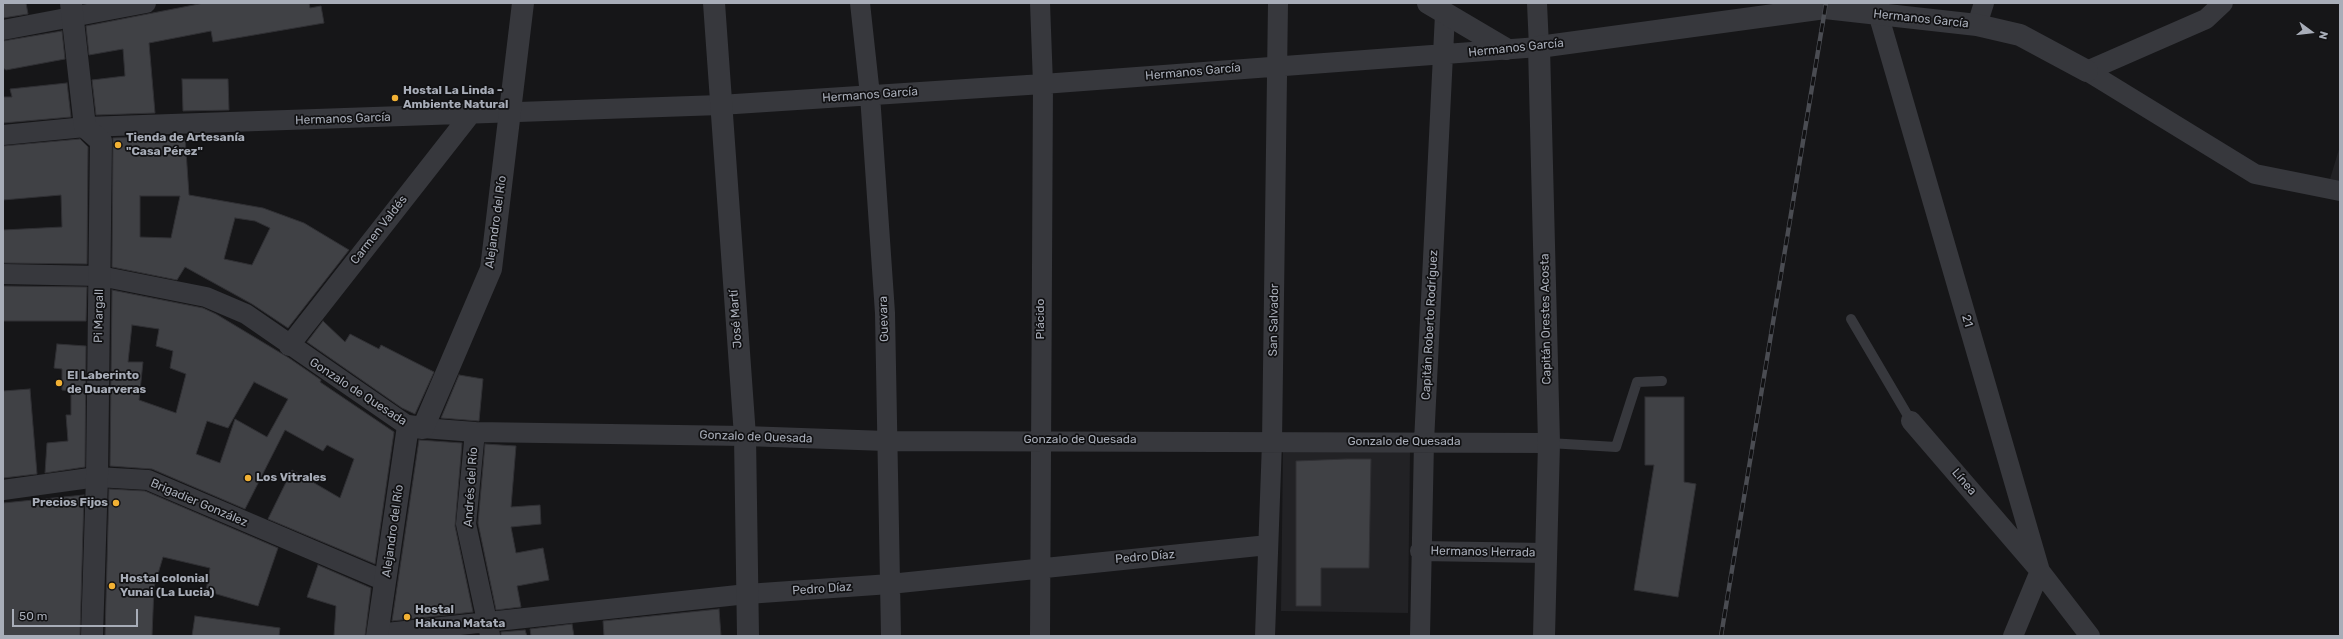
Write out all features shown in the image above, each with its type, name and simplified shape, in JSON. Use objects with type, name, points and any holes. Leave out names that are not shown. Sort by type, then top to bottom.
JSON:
[{"type":"street","points":[[3,30],[71,9],[146,3]]},
{"type":"street","name":"Alejandro del Río","points":[[377,635],[385,581],[415,427],[491,269],[523,3]]},
{"type":"street","name":"José Martí","points":[[714,3],[720,104],[745,436],[748,636]]},
{"type":"street","name":"Guevara","points":[[860,3],[870,95],[885,313],[886,441],[891,636]]},
{"type":"street","name":"Plácido","points":[[1040,3],[1043,84],[1040,636]]},
{"type":"street","name":"San Salvador","points":[[1265,636],[1272,442],[1278,3]]},
{"type":"street","name":"Capitán Orestes Acosta","points":[[1537,3],[1549,443],[1544,636]]},
{"type":"street","points":[[1977,25],[1984,3]]},
{"type":"street","points":[[2087,70],[2206,19],[2223,3]]},
{"type":"street","points":[[1436,8],[1506,49]]},
{"type":"street","name":"Capitán Roberto Rodríguez","points":[[1420,636],[1420,551],[1424,442],[1443,55],[1436,8]]},
{"type":"street","name":"Hermanos García","points":[[3,135],[86,127],[470,115],[720,104],[1043,84],[1278,65],[1443,55],[1539,47],[1825,8],[1877,9],[1977,25],[2020,35],[2087,70],[2255,174],[2340,191]]},
{"type":"street","points":[[71,9],[86,127]]},
{"type":"street","name":"21","points":[[1877,9],[2040,571]]},
{"type":"street","name":"Carmen Valdés","points":[[289,346],[470,115]]},
{"type":"street","name":"Pi Margall","points":[[86,127],[101,141],[100,276],[92,636]]},
{"type":"street","name":"Gonzalo de Quesada","points":[[3,274],[100,276],[206,297],[246,314],[289,346],[415,427],[475,432],[745,436],[886,441],[1040,440],[1549,443]]},
{"type":"street","name":"Línea","points":[[1911,421],[2040,571],[2090,636]]},
{"type":"street","name":"Andrés del Río","points":[[475,432],[466,524],[488,629]]},
{"type":"street","name":"Brigadier González","points":[[3,490],[96,477],[148,480],[385,581]]},
{"type":"street","name":"Pedro Díaz","points":[[377,635],[469,623],[488,629],[747,594],[890,584],[1040,567],[1268,545]]},
{"type":"street","name":"Hermanos Herrada","points":[[1420,551],[1546,553]]},
{"type":"street","points":[[2013,636],[2040,571]]},
{"type":"lane","name":"Línea","points":[[1851,319],[1911,421]]},
{"type":"lane","points":[[1549,443],[1616,447],[1637,382],[1662,381]]},
{"type":"shaded area","points":[[2340,146],[2340,181],[2330,179]]},
{"type":"shaded area","points":[[1283,450],[1410,452],[1408,613],[1281,611]]},
{"type":"building","points":[[3,3],[26,3],[28,14],[3,18]]},
{"type":"building","points":[[204,3],[309,3],[310,8],[321,6],[324,23],[213,42],[211,31],[149,43],[155,113],[96,115],[92,80],[125,76],[123,49],[89,55],[86,26]]},
{"type":"building","points":[[62,31],[65,59],[6,70],[3,68],[3,41]]},
{"type":"building","points":[[182,79],[228,79],[229,110],[183,111]]},
{"type":"building","points":[[67,83],[71,117],[3,123],[3,97],[12,97],[10,89]]},
{"type":"building","points":[[185,136],[189,195],[263,208],[304,223],[349,250],[288,328],[252,304],[185,267],[177,280],[112,267],[113,138]],"holes":[[[140,196],[180,196],[171,238],[140,237]],[[235,218],[255,221],[270,228],[252,265],[224,259]]]},
{"type":"building","points":[[80,139],[88,147],[87,264],[3,263],[3,230],[62,227],[61,195],[3,200],[3,146]]},
{"type":"building","points":[[3,286],[87,287],[86,321],[3,321]]},
{"type":"building","points":[[112,290],[203,308],[216,314],[289,358],[321,380],[320,382],[394,432],[375,564],[268,519],[292,470],[340,498],[354,459],[327,445],[323,451],[285,430],[245,509],[152,469],[110,466]],"holes":[[[132,325],[159,329],[156,346],[173,351],[170,368],[186,374],[176,413],[139,400],[143,362],[128,362]],[[254,382],[288,399],[267,437],[235,419],[220,463],[196,454],[207,421],[228,428]]]},
{"type":"building","points":[[323,321],[345,342],[350,334],[379,349],[381,345],[434,372],[415,414],[402,408],[307,342]]},
{"type":"building","points":[[57,344],[86,346],[85,467],[45,473],[47,443],[68,441],[66,415],[71,415],[71,391],[62,390],[62,369],[54,368]]},
{"type":"building","points":[[459,375],[483,379],[479,421],[441,418]]},
{"type":"building","points":[[30,389],[37,474],[3,478],[3,391]]},
{"type":"building","points":[[1645,397],[1684,397],[1684,482],[1696,484],[1678,597],[1634,590],[1654,465],[1645,465]]},
{"type":"building","points":[[419,440],[462,443],[455,526],[473,612],[392,621]]},
{"type":"building","points":[[485,444],[516,446],[511,507],[540,505],[541,524],[511,527],[516,553],[543,548],[549,580],[517,586],[521,607],[496,610],[478,523]]},
{"type":"building","points":[[1371,459],[1369,568],[1321,568],[1321,606],[1296,606],[1296,461]]},
{"type":"building","points":[[109,489],[145,491],[278,548],[258,606],[206,591],[210,568],[163,557],[154,587],[152,636],[105,636]]},
{"type":"building","points":[[84,495],[80,636],[3,636],[3,503]]},
{"type":"building","points":[[318,565],[371,588],[365,636],[334,636],[336,606],[307,597]]},
{"type":"building","points":[[719,609],[721,636],[604,636],[603,621]]},
{"type":"building","points":[[195,616],[280,628],[279,636],[192,636]]},
{"type":"building","points":[[572,624],[574,636],[531,636],[530,629]]},
{"type":"building","points":[[525,630],[527,636],[501,636],[501,632]]},
{"type":"railway","points":[[1721,636],[1826,3]]},
{"type":"place","name":"Hostal La Linda - Ambiente Natural","points":[[395,98]]},
{"type":"place","name":"Tienda de Artesanía \"Casa Pérez\"","points":[[118,145]]},
{"type":"place","name":"El Laberinto de Duarveras","points":[[59,383]]},
{"type":"place","name":"Los Vitrales","points":[[248,478]]},
{"type":"place","name":"Precios Fijos","points":[[116,503]]},
{"type":"place","name":"Hostal colonial Yunai (La Lucia)","points":[[112,586]]},
{"type":"place","name":"Hostal Hakuna Matata","points":[[407,617]]}]
